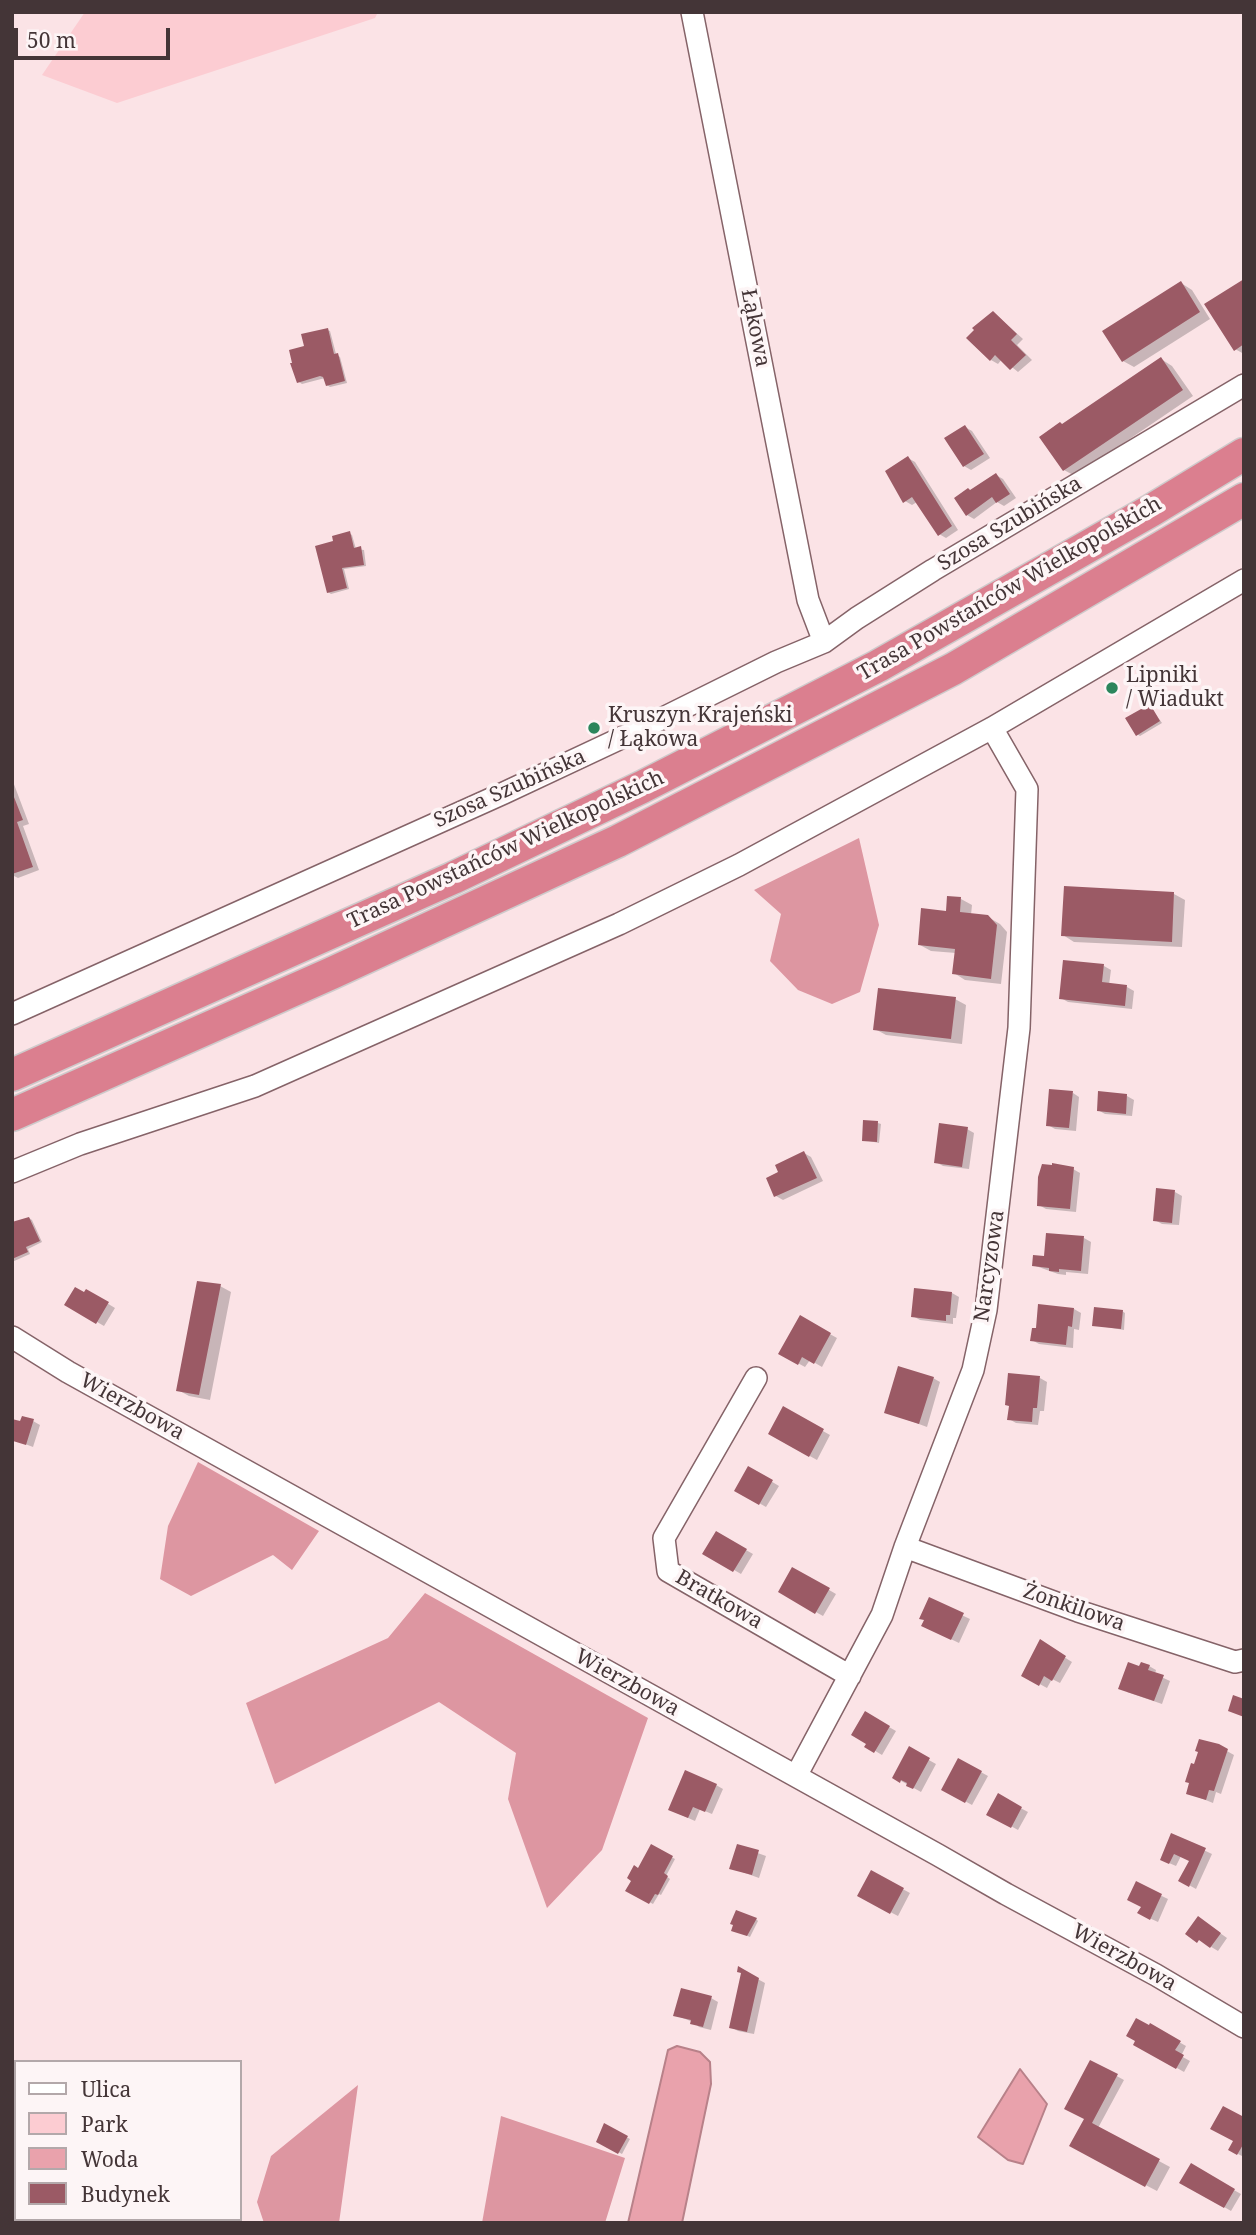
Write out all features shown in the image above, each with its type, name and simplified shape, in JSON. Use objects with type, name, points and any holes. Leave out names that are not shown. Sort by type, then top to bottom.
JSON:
[{"type":"highway","name":"Trasa Powstańców Wielkopolskich","points":[[12,1075],[453,878],[642,787],[878,666],[1152,510],[1244,454]]},
{"type":"highway","name":"Trasa Powstańców Wielkopolskich","points":[[12,1115],[345,967],[618,841],[953,669],[1244,499]]},
{"type":"street","name":"Łąkowa","points":[[692,12],[808,600],[824,642]]},
{"type":"street","name":"Szosa Szubińska","points":[[12,1014],[504,793],[824,642],[933,570],[1244,385]]},
{"type":"street","points":[[12,1172],[80,1143],[255,1086],[619,924],[739,865],[992,728],[1244,580]]},
{"type":"street","name":"Narcyzowa","points":[[796,1776],[882,1615],[905,1547],[973,1370],[986,1310],[1019,1028],[1027,789],[992,728]]},
{"type":"street","name":"Wierzbowa","points":[[12,1337],[68,1372],[1006,1895],[1168,1982],[1244,2027]]},
{"type":"street","name":"Bratkowa","points":[[756,1378],[664,1538],[668,1571],[850,1676]]},
{"type":"street","name":"Żonkilowa","points":[[905,1547],[1091,1616],[1235,1662],[1244,1660]]},
{"type":"green space","points":[[85,12],[378,12],[375,18],[117,103],[42,75]]},
{"type":"shaded area","points":[[859,838],[879,925],[860,992],[832,1004],[798,990],[770,961],[781,914],[754,890]]},
{"type":"shaded area","points":[[198,1462],[319,1531],[292,1570],[273,1555],[191,1596],[160,1579],[168,1526]]},
{"type":"shaded area","points":[[425,1593],[648,1718],[602,1850],[547,1908],[508,1799],[516,1753],[439,1702],[275,1784],[246,1703],[388,1638]]},
{"type":"shaded area","points":[[358,2085],[339,2223],[264,2223],[257,2202],[271,2156]]},
{"type":"shaded area","points":[[501,2116],[625,2158],[605,2223],[482,2223]]},
{"type":"water","points":[[677,2046],[700,2052],[710,2062],[711,2084],[682,2223],[628,2223],[668,2050]]},
{"type":"water","points":[[1020,2069],[1047,2104],[1023,2164],[1008,2160],[978,2137]]},
{"type":"building","points":[[1244,279],[1244,344],[1234,351],[1204,304]]},
{"type":"building","points":[[1181,281],[1200,312],[1122,362],[1102,331]]},
{"type":"building","points":[[993,311],[1017,334],[1011,340],[1026,355],[1010,370],[995,355],[990,361],[966,338],[974,330],[972,328]]},
{"type":"building","points":[[328,328],[334,354],[338,353],[345,381],[326,386],[320,376],[297,383],[289,350],[304,346],[301,334]]},
{"type":"building","points":[[1161,357],[1183,390],[1063,471],[1039,437]]},
{"type":"building","points":[[965,425],[984,454],[963,467],[944,438]]},
{"type":"building","points":[[908,456],[952,526],[938,536],[912,497],[903,503],[885,471]]},
{"type":"building","points":[[996,473],[1010,494],[996,503],[992,497],[966,516],[954,498]]},
{"type":"building","points":[[350,531],[354,548],[361,546],[364,565],[342,568],[347,588],[327,593],[315,546],[333,541],[332,536]]},
{"type":"building","points":[[1150,704],[1160,721],[1136,736],[1125,718]]},
{"type":"building","points":[[12,792],[23,820],[17,822],[33,867],[12,874]]},
{"type":"building","points":[[1064,886],[1174,892],[1172,942],[1061,936]]},
{"type":"building","points":[[947,896],[961,897],[960,912],[988,915],[997,925],[991,979],[952,974],[955,949],[918,945],[921,908],[946,911]]},
{"type":"building","points":[[1063,960],[1104,964],[1102,982],[1127,985],[1125,1006],[1059,999]]},
{"type":"building","points":[[878,988],[956,997],[951,1039],[873,1030]]},
{"type":"building","points":[[1049,1089],[1073,1091],[1069,1128],[1046,1126]]},
{"type":"building","points":[[1098,1091],[1127,1094],[1126,1114],[1097,1111]]},
{"type":"building","points":[[863,1120],[878,1121],[877,1142],[862,1141]]},
{"type":"building","points":[[939,1123],[968,1127],[962,1167],[934,1163]]},
{"type":"building","points":[[804,1151],[817,1178],[774,1197],[766,1178],[778,1172],[775,1165]]},
{"type":"building","points":[[1042,1164],[1074,1167],[1070,1209],[1037,1206],[1038,1177]]},
{"type":"building","points":[[1156,1188],[1175,1190],[1172,1223],[1153,1221]]},
{"type":"building","points":[[29,1217],[40,1241],[26,1247],[28,1252],[12,1259],[12,1222]]},
{"type":"building","points":[[1046,1233],[1084,1236],[1081,1271],[1049,1271],[1049,1268],[1032,1266],[1033,1255],[1044,1256]]},
{"type":"building","points":[[197,1281],[221,1284],[199,1395],[176,1391]]},
{"type":"building","points":[[75,1287],[84,1292],[86,1289],[109,1302],[96,1324],[64,1305]]},
{"type":"building","points":[[914,1288],[952,1292],[950,1315],[946,1315],[946,1321],[911,1317]]},
{"type":"building","points":[[1038,1304],[1074,1308],[1066,1345],[1030,1341],[1032,1328],[1036,1328]]},
{"type":"building","points":[[1094,1307],[1123,1310],[1121,1329],[1092,1326]]},
{"type":"building","points":[[800,1315],[831,1333],[814,1364],[802,1357],[798,1365],[778,1354]]},
{"type":"building","points":[[898,1366],[934,1377],[919,1424],[884,1413]]},
{"type":"building","points":[[1008,1373],[1040,1376],[1037,1408],[1033,1408],[1032,1422],[1007,1420],[1009,1406],[1005,1405]]},
{"type":"building","points":[[783,1406],[824,1429],[809,1457],[768,1434]]},
{"type":"building","points":[[22,1416],[34,1419],[26,1445],[13,1441],[12,1419],[20,1421]]},
{"type":"building","points":[[748,1466],[773,1480],[759,1505],[734,1491]]},
{"type":"building","points":[[716,1531],[747,1549],[733,1572],[702,1554]]},
{"type":"building","points":[[792,1567],[830,1588],[815,1614],[778,1592]]},
{"type":"building","points":[[929,1597],[964,1613],[951,1640],[921,1626],[924,1620],[919,1619]]},
{"type":"building","points":[[1040,1639],[1066,1656],[1052,1681],[1044,1676],[1039,1686],[1021,1676]]},
{"type":"building","points":[[1128,1662],[1139,1666],[1141,1662],[1150,1665],[1148,1670],[1164,1675],[1154,1701],[1118,1689]]},
{"type":"building","points":[[1233,1695],[1244,1699],[1244,1717],[1228,1711]]},
{"type":"building","points":[[865,1711],[890,1726],[874,1753],[864,1747],[866,1744],[851,1735]]},
{"type":"building","points":[[1199,1739],[1228,1749],[1214,1791],[1209,1790],[1206,1800],[1186,1794],[1189,1783],[1185,1782],[1198,1752],[1195,1751]]},
{"type":"building","points":[[909,1746],[930,1758],[913,1789],[906,1786],[907,1783],[901,1780],[900,1783],[892,1778]]},
{"type":"building","points":[[958,1758],[982,1771],[965,1803],[941,1790]]},
{"type":"building","points":[[685,1770],[717,1784],[705,1812],[693,1807],[688,1818],[668,1810]]},
{"type":"building","points":[[998,1793],[1022,1807],[1011,1828],[986,1815]]},
{"type":"building","points":[[1171,1833],[1206,1848],[1189,1887],[1178,1881],[1189,1861],[1174,1854],[1169,1864],[1160,1860]]},
{"type":"building","points":[[651,1844],[673,1856],[664,1873],[668,1876],[658,1895],[655,1894],[649,1904],[625,1891],[631,1881],[627,1878],[634,1865],[638,1868]]},
{"type":"building","points":[[737,1844],[759,1850],[752,1875],[729,1869]]},
{"type":"building","points":[[871,1870],[904,1888],[890,1914],[857,1896]]},
{"type":"building","points":[[1136,1881],[1162,1894],[1150,1920],[1137,1913],[1141,1907],[1127,1900]]},
{"type":"building","points":[[736,1910],[757,1918],[747,1936],[731,1931],[733,1925],[730,1924]]},
{"type":"building","points":[[1198,1916],[1221,1933],[1210,1948],[1185,1934]]},
{"type":"building","points":[[738,1966],[759,1978],[747,2032],[729,2028],[741,1973],[737,1972]]},
{"type":"building","points":[[681,1988],[712,1996],[703,2027],[690,2024],[691,2020],[673,2016]]},
{"type":"building","points":[[1136,2018],[1181,2041],[1175,2050],[1184,2055],[1176,2069],[1133,2045],[1135,2041],[1126,2036]]},
{"type":"building","points":[[1090,2060],[1118,2074],[1092,2123],[1160,2159],[1145,2187],[1069,2146],[1084,2119],[1064,2109]]},
{"type":"building","points":[[1223,2106],[1244,2117],[1244,2143],[1237,2155],[1228,2150],[1233,2141],[1210,2129]]},
{"type":"building","points":[[604,2123],[628,2136],[618,2154],[596,2142]]},
{"type":"building","points":[[1191,2163],[1235,2189],[1224,2208],[1179,2183]]},
{"type":"place","name":"Lipniki / Wiadukt","points":[[1112,688]]},
{"type":"place","name":"Kruszyn Krajeński / Łąkowa","points":[[594,728]]}]
